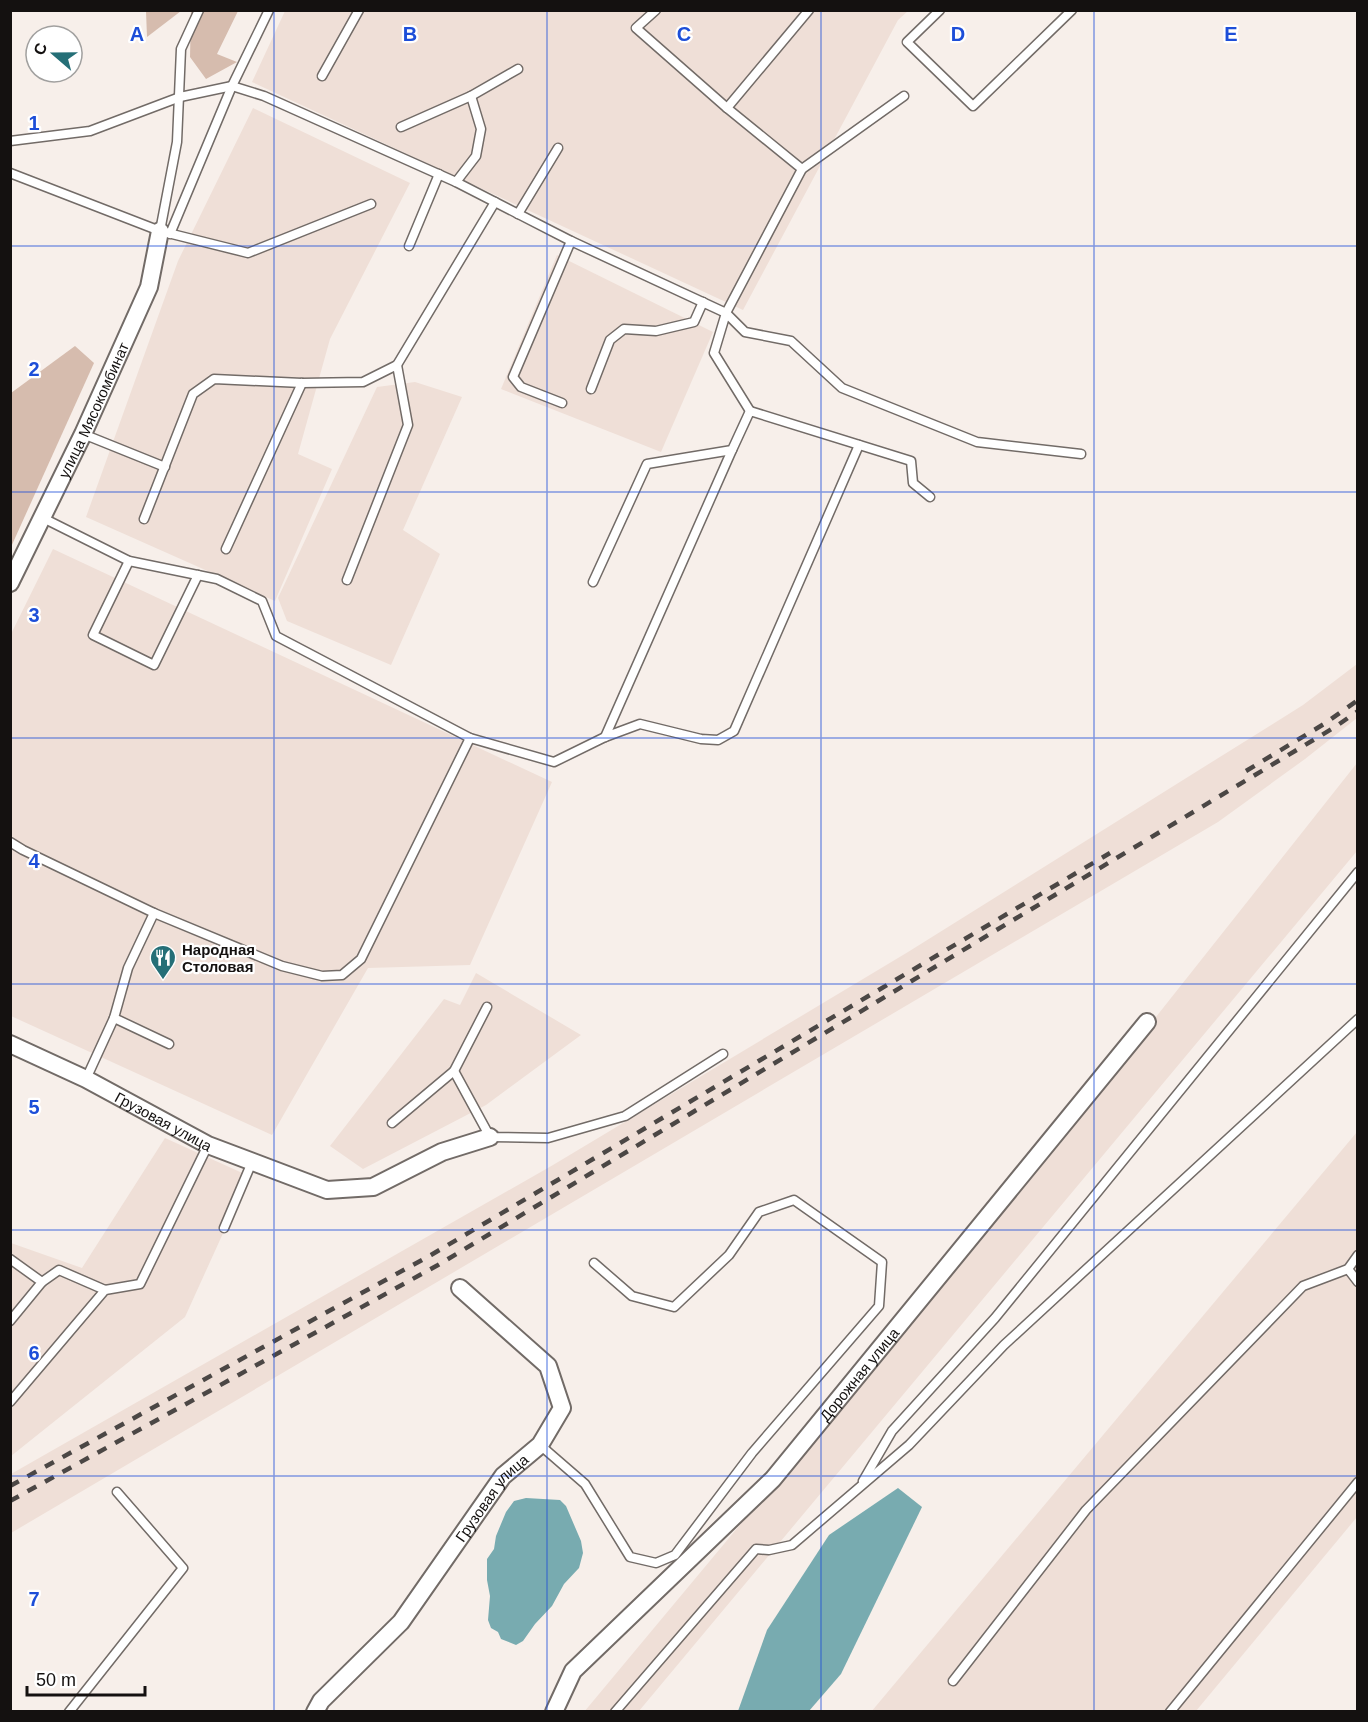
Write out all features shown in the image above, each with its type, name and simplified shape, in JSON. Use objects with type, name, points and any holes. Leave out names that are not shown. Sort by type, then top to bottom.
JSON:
[{"type":"street","name":"улица Мясокомбинат","points":[[10,583],[83,434],[150,287],[165,232]]},
{"type":"street","name":"Дорожная улица","points":[[554,1712],[573,1671],[773,1479],[1147,1022]]},
{"type":"street","name":"Грузовая улица","points":[[10,1044],[86,1079],[208,1145],[327,1190],[373,1188],[442,1152],[490,1137]]},
{"type":"street","name":"Грузовая улица","points":[[315,1712],[321,1701],[401,1622],[502,1476],[540,1444],[562,1408],[548,1366],[460,1288]]},
{"type":"lane","points":[[165,232],[177,142],[181,49],[199,10]]},
{"type":"lane","points":[[165,232],[269,10]]},
{"type":"lane","points":[[322,76],[359,10]]},
{"type":"lane","points":[[656,10],[636,28],[727,108],[802,168]]},
{"type":"lane","points":[[727,108],[809,10]]},
{"type":"lane","points":[[940,10],[907,42],[973,106],[1072,10]]},
{"type":"lane","points":[[401,126],[471,96],[518,69]]},
{"type":"lane","points":[[10,141],[90,131],[180,97],[232,87],[264,96],[439,174],[572,241],[726,313],[745,332],[791,341],[842,388],[977,442],[1081,454]]},
{"type":"lane","points":[[456,182],[476,156],[481,129],[471,96]]},
{"type":"lane","points":[[904,96],[802,168],[726,313],[714,353],[750,411],[911,461],[913,483],[930,497]]},
{"type":"lane","points":[[518,214],[558,148]]},
{"type":"lane","points":[[10,173],[165,232],[248,253],[371,204]]},
{"type":"lane","points":[[409,246],[439,174]]},
{"type":"lane","points":[[144,519],[194,394],[214,379],[303,383],[363,382],[397,365],[495,202]]},
{"type":"lane","points":[[562,403],[521,387],[513,377],[572,241]]},
{"type":"lane","points":[[591,389],[610,340],[624,329],[656,332],[694,322],[703,302]]},
{"type":"lane","points":[[347,579],[408,424],[397,365]]},
{"type":"lane","points":[[226,549],[303,383]]},
{"type":"lane","points":[[605,737],[750,411]]},
{"type":"lane","points":[[83,434],[165,467]]},
{"type":"lane","points":[[43,518],[129,561],[217,579],[262,601],[276,636],[470,738],[554,762],[605,737],[640,724],[718,740],[734,731],[858,445]]},
{"type":"lane","points":[[593,582],[646,464],[732,450]]},
{"type":"lane","points":[[129,561],[93,635],[154,664],[198,575]]},
{"type":"lane","points":[[10,842],[154,913],[282,966],[322,976],[342,975],[361,959],[470,738]]},
{"type":"lane","points":[[859,1487],[892,1431],[995,1318],[1358,872]]},
{"type":"lane","points":[[86,1079],[114,1018],[128,968],[154,913]]},
{"type":"lane","points":[[392,1123],[454,1071],[487,1006]]},
{"type":"lane","points":[[114,1018],[169,1044]]},
{"type":"lane","points":[[615,1712],[756,1549],[769,1550],[792,1545],[909,1445],[1004,1345],[1358,1019]]},
{"type":"lane","points":[[454,1071],[490,1137],[548,1138],[625,1116],[723,1054]]},
{"type":"lane","points":[[10,1321],[42,1282],[59,1270],[105,1290],[140,1284],[208,1145]]},
{"type":"lane","points":[[224,1228],[252,1161]]},
{"type":"lane","points":[[540,1444],[585,1484],[630,1557],[656,1563],[675,1555],[752,1453],[879,1306],[882,1262],[794,1200],[759,1212],[729,1255],[674,1307],[632,1296],[594,1263]]},
{"type":"lane","points":[[953,1681],[1086,1510],[1303,1286],[1348,1269],[1358,1255]]},
{"type":"lane","points":[[10,1259],[42,1282]]},
{"type":"lane","points":[[1348,1269],[1358,1282]]},
{"type":"lane","points":[[10,1402],[105,1290]]},
{"type":"lane","points":[[1170,1712],[1358,1482]]},
{"type":"lane","points":[[69,1712],[183,1568],[117,1492]]},
{"type":"shaded area","points":[[146,10],[181,11],[147,37]]},
{"type":"shaded area","points":[[191,11],[238,11],[217,54],[237,62],[206,79],[190,57]]},
{"type":"shaded area","points":[[285,11],[908,11],[898,20],[743,310],[252,82]]},
{"type":"shaded area","points":[[253,108],[410,183],[330,339],[298,454],[332,469],[275,601],[86,517],[178,261]]},
{"type":"shaded area","points":[[557,255],[713,332],[661,452],[501,389]]},
{"type":"shaded area","points":[[75,346],[94,363],[11,547],[11,393]]},
{"type":"shaded area","points":[[415,382],[462,397],[403,530],[440,554],[391,665],[287,621],[278,598],[377,387]]},
{"type":"shaded area","points":[[53,549],[552,782],[470,965],[368,968],[272,1135],[11,1016],[10,636]]},
{"type":"shaded area","points":[[1357,664],[1357,718],[1218,822],[11,1533],[11,1474],[553,1165],[908,952],[1303,705]]},
{"type":"shaded area","points":[[1357,763],[1357,851],[639,1711],[584,1712],[1019,1190]]},
{"type":"shaded area","points":[[476,973],[581,1035],[486,1105],[363,1169],[330,1146],[444,999],[460,1005]]},
{"type":"shaded area","points":[[1357,1132],[1357,1517],[1196,1711],[871,1712]]},
{"type":"shaded area","points":[[165,1138],[249,1176],[185,1317],[11,1456],[11,1243],[82,1268]]},
{"type":"water","points":[[898,1488],[922,1507],[841,1674],[809,1711],[738,1711],[767,1630],[829,1535]]},
{"type":"water","points":[[526,1498],[560,1500],[566,1506],[581,1541],[583,1553],[579,1568],[564,1584],[552,1606],[523,1641],[516,1645],[501,1639],[498,1632],[491,1628],[488,1620],[490,1596],[487,1559],[494,1549],[496,1536],[506,1512],[514,1501]]},
{"type":"railway","points":[[1246,771],[1324,724],[1358,700]]},
{"type":"railway","points":[[10,1501],[438,1265],[1335,727],[1358,711]]},
{"type":"railway","points":[[10,1486],[431,1255],[1110,853]]},
{"type":"place","name":"Народная Столовая","points":[[163,981]]}]
